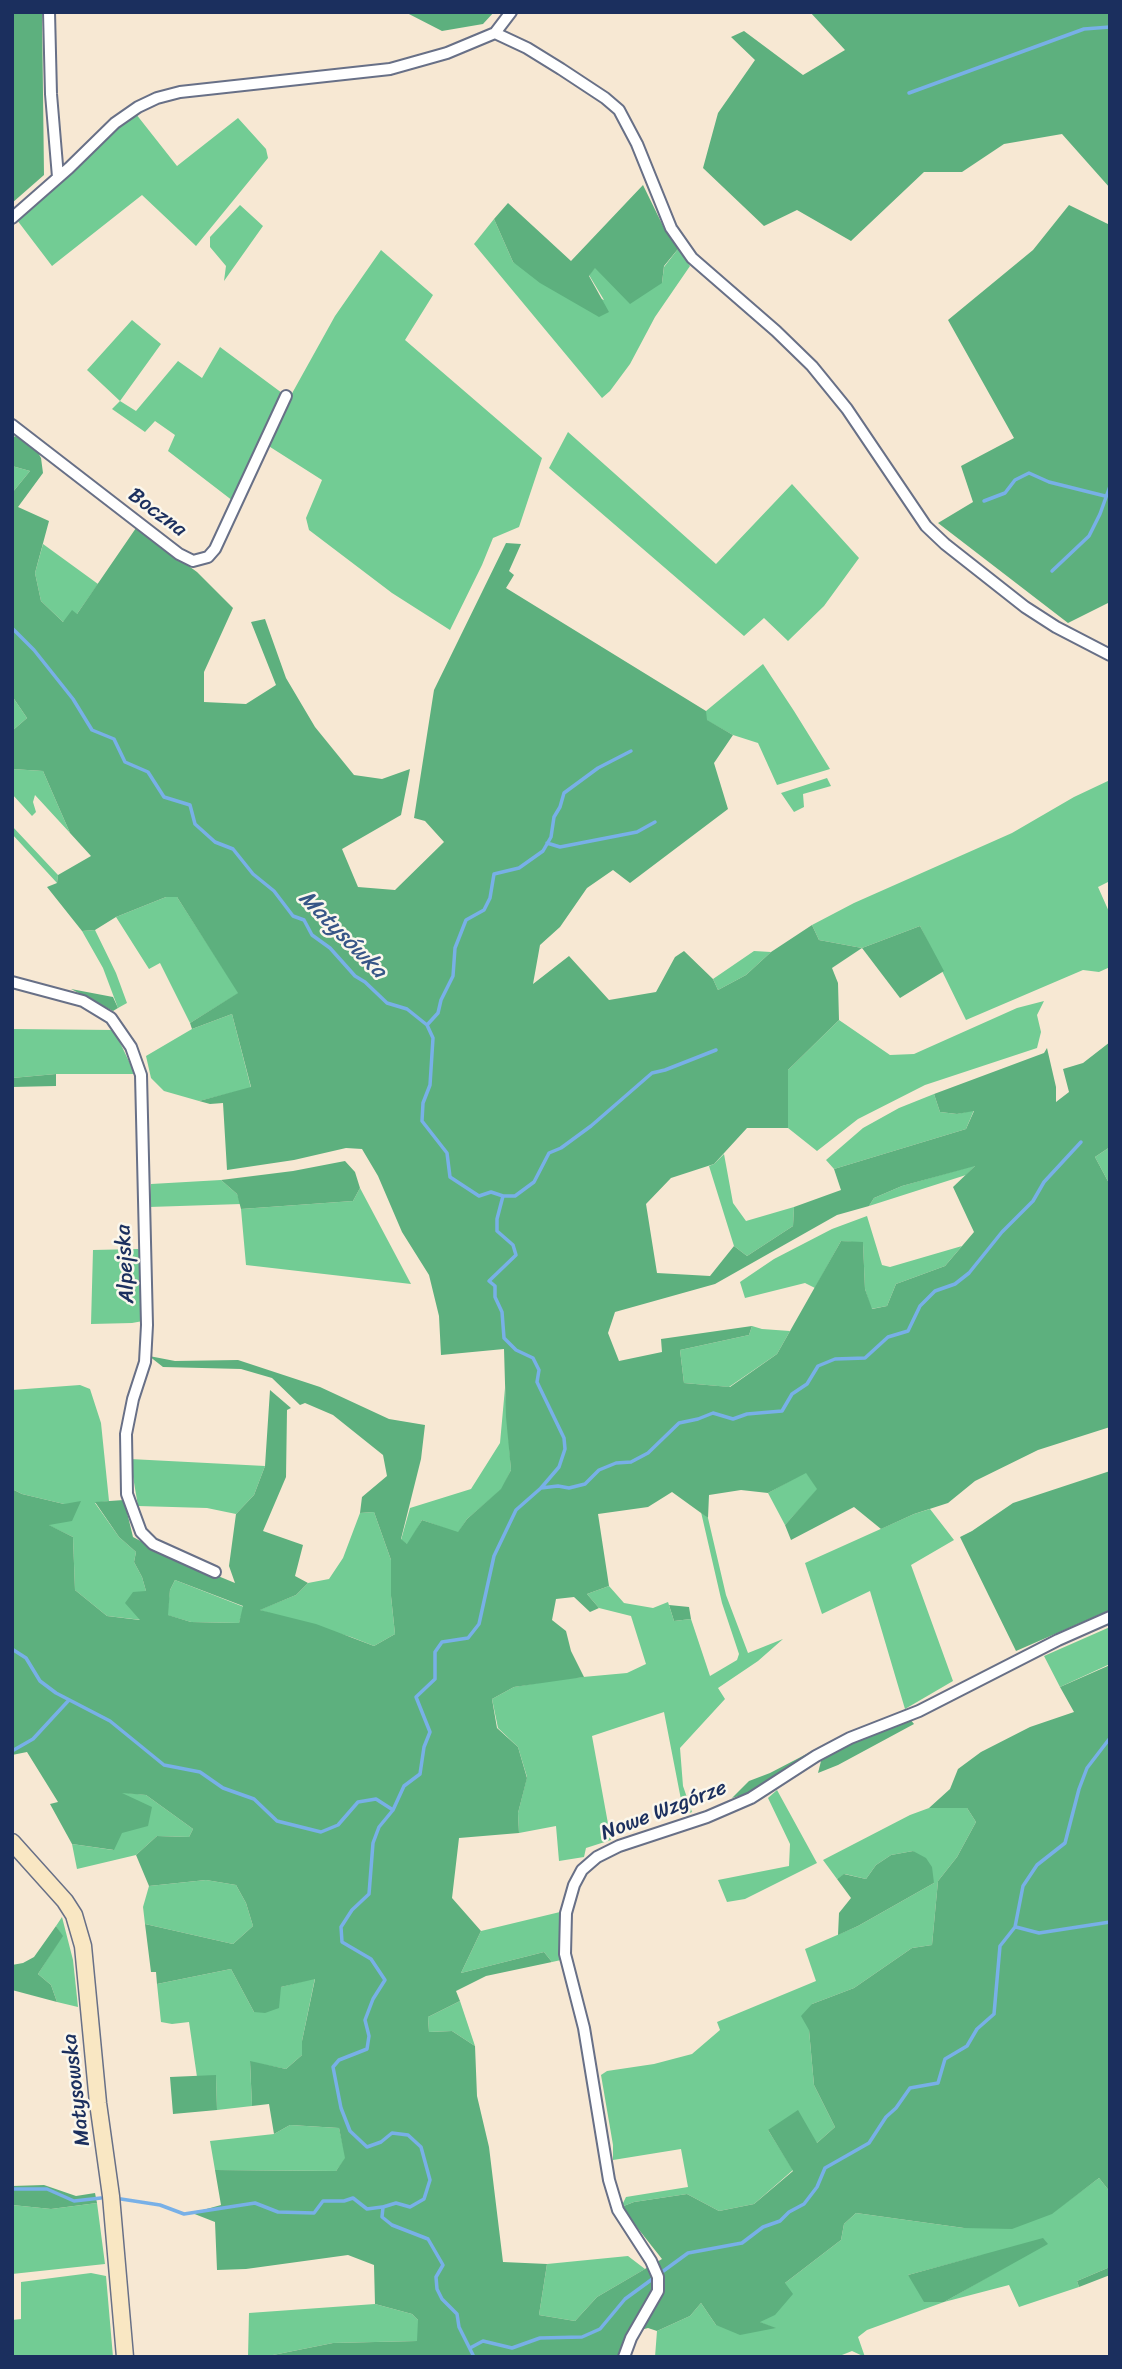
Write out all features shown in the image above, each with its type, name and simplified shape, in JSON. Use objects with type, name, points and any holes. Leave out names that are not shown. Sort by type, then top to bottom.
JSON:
[{"type":"street","points":[[49,12],[51,94],[58,177]]},
{"type":"street","points":[[12,218],[114,122],[157,98],[180,92],[390,69],[447,53],[495,33],[511,12]]},
{"type":"street","points":[[495,33],[527,48],[561,69],[619,110],[637,144],[671,228],[692,258],[813,366],[847,409],[926,526],[1025,607],[1056,627],[1110,655]]},
{"type":"street","name":"Boczna","points":[[12,425],[179,554],[193,561],[208,557],[215,549],[286,396]]},
{"type":"street","name":"Alpejska","points":[[12,982],[83,1002],[111,1018],[122,1031],[141,1075],[147,1325],[145,1362],[133,1399],[126,1434],[127,1494],[141,1532],[153,1544],[215,1572]]},
{"type":"street","name":"Nowe Wzgórze","points":[[624,2357],[631,2338],[658,2291],[659,2277],[652,2261],[618,2210],[609,2180],[584,2028],[565,1954],[566,1913],[574,1885],[582,1870],[597,1857],[619,1846],[707,1817],[751,1798],[849,1738],[919,1711],[1058,1640],[1110,1618]]},
{"type":"street","name":"Matysowska","points":[[12,1842],[65,1901],[74,1915],[83,1946],[97,2091],[111,2196],[125,2357]]},
{"type":"green space","points":[[12,12],[42,12],[44,175],[12,203]]},
{"type":"green space","points":[[405,12],[494,12],[483,24],[442,31]]},
{"type":"green space","points":[[810,12],[1110,12],[1110,188],[1062,134],[1004,144],[962,172],[924,172],[851,241],[797,210],[764,226],[703,168],[718,113],[755,60],[731,37],[744,31],[803,75],[845,50]]},
{"type":"green space","points":[[136,114],[177,166],[238,118],[266,149],[268,158],[196,246],[142,195],[52,266],[17,220],[69,176],[121,123]]},
{"type":"green space","points":[[643,185],[664,228],[678,249],[664,266],[662,283],[630,304],[595,268],[589,276],[609,312],[599,317],[540,283],[513,262],[494,219],[508,203],[571,261]]},
{"type":"green space","points":[[240,205],[263,226],[224,281],[226,266],[210,247],[210,237]]},
{"type":"green space","points":[[1069,205],[1110,225],[1110,602],[1068,623],[938,523],[973,502],[961,466],[1014,438],[948,320],[1033,250]]},
{"type":"green space","points":[[494,219],[513,262],[604,300],[589,275],[595,267],[662,283],[664,267],[678,249],[690,266],[655,317],[630,364],[602,398],[474,244]]},
{"type":"green space","points":[[381,250],[433,295],[405,340],[542,458],[519,527],[493,538],[450,630],[392,593],[309,530],[306,518],[322,480],[267,445],[335,316]]},
{"type":"green space","points":[[132,320],[161,344],[120,401],[87,370]]},
{"type":"green space","points":[[220,347],[282,393],[233,501],[168,451],[175,435],[155,421],[145,432],[112,409],[120,401],[136,411],[178,361],[202,378]]},
{"type":"green space","points":[[568,432],[716,564],[792,484],[859,558],[824,606],[788,641],[764,618],[744,636],[549,468]]},
{"type":"green space","points":[[15,436],[36,449],[41,458],[43,473],[18,507],[49,521],[35,573],[41,601],[63,622],[72,610],[77,614],[136,528],[197,572],[233,608],[204,672],[204,702],[246,704],[276,685],[251,622],[265,619],[286,678],[315,727],[354,775],[382,779],[410,769],[401,815],[342,849],[358,887],[395,890],[444,842],[425,821],[414,818],[434,690],[506,543],[521,544],[509,571],[514,575],[506,588],[706,711],[707,720],[733,735],[714,763],[728,809],[630,883],[613,870],[587,888],[560,927],[540,945],[533,984],[569,956],[609,1000],[656,992],[675,957],[684,951],[713,979],[718,990],[746,975],[771,952],[812,925],[819,940],[862,948],[832,968],[838,983],[839,1020],[788,1070],[788,1128],[747,1128],[714,1164],[671,1178],[646,1204],[657,1273],[710,1276],[734,1246],[747,1256],[793,1226],[794,1207],[841,1190],[834,1169],[966,1129],[974,1111],[957,1114],[940,1112],[934,1094],[1044,1053],[1047,1048],[1056,1087],[1056,1102],[1069,1092],[1063,1069],[1083,1063],[1110,1042],[1110,1147],[1095,1157],[1110,1185],[1110,1427],[1038,1450],[975,1481],[948,1503],[881,1529],[854,1507],[791,1540],[785,1525],[817,1489],[806,1473],[768,1493],[741,1490],[709,1495],[708,1518],[672,1492],[648,1507],[598,1514],[609,1586],[587,1594],[599,1608],[590,1612],[574,1597],[556,1599],[552,1620],[566,1631],[571,1651],[584,1677],[514,1687],[492,1699],[497,1728],[518,1747],[527,1778],[518,1813],[519,1833],[459,1838],[452,1898],[481,1931],[461,1973],[544,1952],[552,1962],[486,1976],[456,1991],[460,2001],[428,2017],[429,2032],[452,2031],[475,2046],[477,2096],[489,2147],[503,2262],[547,2264],[539,2315],[575,2321],[597,2297],[662,2259],[621,2207],[634,2202],[687,2194],[719,2211],[754,2204],[793,2171],[768,2130],[798,2110],[817,2143],[835,2127],[814,2085],[809,2030],[801,2016],[812,2004],[854,1988],[912,1948],[932,1945],[938,1881],[957,1857],[976,1822],[967,1808],[929,1808],[950,1789],[958,1769],[981,1752],[1030,1727],[1074,1712],[1060,1687],[1110,1665],[1110,2192],[1099,2178],[1052,2214],[1012,2229],[964,2228],[856,2213],[844,2224],[841,2240],[785,2283],[793,2294],[775,2315],[760,2322],[776,2328],[740,2335],[716,2325],[701,2303],[690,2316],[657,2331],[648,2328],[626,2334],[618,2357],[263,2357],[333,2343],[417,2341],[418,2320],[412,2314],[375,2304],[374,2265],[348,2255],[246,2269],[217,2270],[215,2222],[192,2213],[221,2205],[215,2170],[336,2171],[345,2158],[339,2128],[290,2125],[274,2134],[269,2104],[252,2106],[250,2061],[286,2069],[302,2055],[302,2041],[315,1979],[281,1987],[279,2008],[265,2013],[254,2012],[231,1969],[157,1984],[156,1972],[151,1972],[145,1924],[233,1944],[253,1926],[246,1903],[236,1885],[206,1880],[149,1886],[136,1855],[157,1836],[189,1837],[193,1829],[146,1795],[122,1793],[152,1807],[148,1826],[122,1833],[114,1850],[72,1844],[50,1804],[58,1802],[27,1752],[12,1755],[12,1489],[64,1504],[81,1501],[72,1521],[49,1525],[73,1537],[75,1590],[107,1616],[140,1620],[125,1603],[133,1592],[146,1591],[134,1562],[136,1552],[119,1537],[95,1502],[124,1500],[133,1537],[167,1555],[235,1583],[229,1566],[236,1514],[254,1495],[265,1466],[270,1390],[291,1408],[287,1410],[286,1477],[263,1531],[303,1545],[295,1576],[308,1583],[296,1595],[260,1610],[316,1624],[374,1646],[395,1634],[391,1560],[374,1512],[360,1513],[362,1497],[387,1476],[383,1455],[333,1415],[305,1403],[300,1405],[272,1378],[241,1369],[163,1367],[149,1356],[175,1361],[238,1360],[320,1387],[389,1419],[425,1425],[421,1459],[401,1539],[407,1544],[422,1520],[458,1532],[467,1519],[501,1489],[511,1470],[504,1349],[441,1355],[439,1316],[429,1275],[402,1232],[378,1176],[362,1149],[346,1148],[294,1160],[227,1170],[223,1103],[199,1101],[251,1087],[232,1014],[192,1029],[190,1023],[238,993],[177,897],[166,897],[116,917],[95,930],[82,931],[47,887],[57,883],[58,875],[91,856],[70,833],[43,771],[12,769],[12,731],[27,718],[12,696],[12,493],[30,471],[12,466],[12,439]],"holes":[[[975,1166],[953,1187],[974,1232],[945,1266],[896,1284],[887,1306],[872,1309],[865,1289],[863,1242],[841,1241],[777,1354],[730,1387],[684,1383],[680,1350],[749,1335],[752,1326],[661,1339],[662,1352],[619,1361],[608,1333],[615,1312],[715,1284],[837,1215],[869,1206],[874,1198],[902,1186]],[[175,1580],[243,1606],[239,1623],[191,1622],[168,1615],[170,1590]]]},
{"type":"green space","points":[[12,466],[30,471],[12,493]]},
{"type":"green space","points":[[43,544],[98,584],[77,614],[63,622],[41,601],[35,573]]},
{"type":"green space","points":[[763,664],[830,769],[777,785],[758,743],[733,735],[706,720],[706,711]]},
{"type":"green space","points":[[12,696],[27,718],[12,731]]},
{"type":"green space","points":[[12,769],[43,771],[70,833],[35,795],[33,802],[36,812],[32,816],[12,794]]},
{"type":"green space","points":[[827,778],[831,786],[803,794],[804,807],[794,812],[781,793]]},
{"type":"green space","points":[[1110,780],[1110,881],[1098,887],[1110,914],[1110,967],[1099,972],[1083,970],[966,1020],[920,926],[862,948],[819,940],[812,925],[854,903],[1012,833],[1074,797]]},
{"type":"green space","points":[[12,826],[58,875],[57,883],[12,834]]},
{"type":"green space","points":[[166,897],[177,897],[239,993],[190,1023],[160,963],[149,969],[116,917]]},
{"type":"green space","points":[[920,926],[944,971],[900,998],[862,948]]},
{"type":"green space","points":[[95,930],[127,1003],[118,1008],[103,968],[82,931]]},
{"type":"green space","points":[[754,951],[771,952],[746,975],[718,990],[713,979]]},
{"type":"green space","points":[[71,989],[113,997],[118,1008],[113,1011]]},
{"type":"green space","points":[[1044,1001],[1037,1015],[1041,1032],[1037,1048],[925,1085],[858,1119],[817,1151],[788,1128],[788,1070],[839,1020],[890,1055],[914,1054],[1017,1008]]},
{"type":"green space","points":[[232,1014],[251,1088],[199,1101],[164,1091],[151,1078],[146,1056],[192,1029]]},
{"type":"green space","points":[[12,1029],[114,1030],[135,1074],[56,1074],[12,1078]]},
{"type":"green space","points":[[56,1074],[56,1086],[12,1087],[12,1078]]},
{"type":"green space","points":[[934,1094],[940,1112],[957,1114],[974,1110],[966,1129],[834,1169],[826,1160],[863,1128],[899,1108]]},
{"type":"green space","points":[[1110,1147],[1110,1185],[1095,1157]]},
{"type":"green space","points":[[724,1154],[733,1203],[746,1221],[794,1207],[793,1226],[747,1256],[734,1246],[709,1166]]},
{"type":"green space","points":[[345,1161],[355,1172],[360,1188],[353,1201],[241,1209],[237,1194],[221,1180],[293,1171]]},
{"type":"green space","points":[[976,1165],[966,1175],[869,1206],[874,1198],[902,1186]]},
{"type":"green space","points":[[221,1180],[237,1194],[241,1204],[149,1207],[151,1184]]},
{"type":"green space","points":[[360,1188],[411,1284],[246,1265],[241,1209],[353,1201]]},
{"type":"green space","points":[[867,1216],[882,1265],[890,1267],[962,1246],[945,1266],[896,1284],[887,1306],[871,1309],[865,1289],[863,1243],[841,1241],[815,1288],[805,1283],[745,1298],[740,1282],[774,1259],[832,1229]]},
{"type":"green space","points":[[138,1249],[143,1321],[91,1324],[93,1250]]},
{"type":"green space","points":[[752,1326],[790,1331],[777,1354],[729,1387],[684,1383],[680,1350],[749,1335]]},
{"type":"green space","points":[[80,1385],[90,1389],[101,1423],[109,1501],[95,1503],[119,1537],[136,1552],[134,1562],[146,1591],[142,1620],[107,1616],[75,1590],[73,1537],[48,1525],[64,1504],[12,1489],[12,1390]]},
{"type":"green space","points":[[505,1388],[511,1470],[502,1489],[467,1519],[458,1533],[422,1520],[408,1545],[401,1540],[410,1508],[471,1489],[500,1443]]},
{"type":"green space","points":[[130,1459],[265,1466],[254,1495],[236,1514],[207,1508],[138,1506]]},
{"type":"green space","points":[[1110,1471],[1110,1610],[1016,1651],[960,1537],[1013,1503]]},
{"type":"green space","points":[[806,1472],[818,1489],[785,1525],[768,1493]]},
{"type":"green space","points":[[930,1509],[954,1540],[911,1565],[953,1681],[905,1709],[870,1591],[822,1614],[805,1563]]},
{"type":"green space","points":[[374,1512],[391,1560],[395,1634],[374,1646],[259,1610],[296,1595],[308,1583],[329,1579],[343,1558],[360,1513]]},
{"type":"green space","points":[[701,1512],[708,1518],[726,1595],[748,1653],[783,1639],[758,1661],[718,1688],[725,1699],[680,1748],[683,1786],[692,1812],[684,1815],[664,1712],[592,1736],[611,1840],[586,1848],[584,1857],[559,1861],[556,1826],[519,1833],[518,1813],[527,1777],[518,1747],[498,1728],[492,1699],[514,1687],[561,1679],[627,1673],[646,1664],[631,1616],[599,1608],[587,1594],[609,1586],[624,1603],[653,1608],[668,1602],[674,1621],[691,1619],[710,1676],[737,1660],[739,1654],[722,1603]]},
{"type":"green space","points":[[175,1580],[244,1607],[239,1623],[191,1622],[167,1615],[170,1590]]},
{"type":"green space","points":[[669,1605],[689,1607],[691,1619],[674,1621]]},
{"type":"green space","points":[[1110,1627],[1110,1664],[1060,1687],[1044,1656]]},
{"type":"green space","points":[[910,1719],[914,1724],[818,1773],[821,1761],[846,1745]]},
{"type":"green space","points":[[820,1747],[753,1792],[732,1798],[749,1781]]},
{"type":"green space","points":[[777,1790],[817,1863],[745,1899],[727,1902],[718,1880],[789,1866],[790,1844],[768,1798]]},
{"type":"green space","points":[[120,1792],[146,1795],[193,1829],[189,1837],[157,1836],[136,1855],[77,1869],[72,1844],[113,1850]]},
{"type":"green space","points":[[929,1808],[967,1808],[976,1822],[957,1857],[938,1881],[932,1945],[912,1948],[854,1988],[812,2004],[809,2030],[814,2085],[835,2127],[817,2143],[768,2130],[793,2170],[754,2204],[719,2211],[687,2194],[634,2202],[621,2207],[626,2197],[688,2187],[681,2149],[613,2160],[601,2075],[607,2071],[654,2064],[692,2054],[720,2030],[717,2022],[816,1981],[805,1949],[858,1926],[934,1883],[913,1851],[891,1855],[876,1865],[866,1879],[845,1874],[837,1879],[823,1860]]},
{"type":"green space","points":[[913,1851],[926,1858],[932,1867],[934,1883],[838,1935],[839,1913],[851,1898],[837,1879],[844,1874],[866,1879],[876,1865],[891,1855]]},
{"type":"green space","points":[[206,1880],[236,1885],[246,1903],[253,1926],[233,1944],[145,1924],[143,1907],[149,1886]]},
{"type":"green space","points":[[560,1912],[561,1960],[552,1962],[544,1952],[461,1973],[481,1931]]},
{"type":"green space","points":[[62,1917],[73,1960],[78,2007],[57,2002],[51,1985],[38,1974],[62,1936],[56,1926]]},
{"type":"green space","points":[[56,1926],[63,1936],[38,1974],[51,1985],[57,2002],[12,1990],[12,1965],[34,1957]]},
{"type":"green space","points":[[231,1969],[254,2012],[281,1987],[315,1978],[302,2041],[302,2055],[286,2069],[250,2062],[252,2106],[217,2110],[216,2076],[197,2077],[189,2022],[161,2022],[157,1984]]},
{"type":"green space","points":[[460,2001],[475,2046],[452,2031],[429,2032],[428,2017]]},
{"type":"green space","points":[[216,2075],[217,2110],[173,2114],[170,2077]]},
{"type":"green space","points":[[290,2125],[339,2128],[346,2158],[336,2171],[215,2170],[210,2141],[274,2134]]},
{"type":"green space","points":[[1099,2178],[1110,2192],[1110,2267],[1077,2281],[1079,2287],[1019,2307],[1009,2285],[944,2302],[867,2330],[858,2337],[865,2357],[852,2351],[837,2357],[655,2357],[657,2331],[690,2316],[701,2303],[716,2325],[774,2328],[759,2322],[785,2283],[841,2240],[844,2224],[856,2213],[964,2228],[1052,2213]],"holes":[[[1047,2243],[944,2302],[908,2275],[979,2256]]]},
{"type":"green space","points":[[44,2185],[76,2196],[95,2193],[97,2203],[51,2209],[12,2205],[12,2186]]},
{"type":"green space","points":[[97,2203],[105,2264],[12,2274],[12,2205],[51,2209]]},
{"type":"green space","points":[[1043,2238],[1048,2244],[944,2302],[924,2302],[908,2275]]},
{"type":"green space","points":[[628,2256],[645,2269],[597,2297],[575,2321],[539,2315],[547,2264]]},
{"type":"green space","points":[[1110,2267],[1110,2275],[1079,2287],[1077,2281]]},
{"type":"green space","points":[[91,2273],[106,2276],[113,2357],[12,2357],[12,2320],[21,2319],[21,2282]]},
{"type":"green space","points":[[375,2304],[412,2314],[418,2320],[418,2341],[333,2343],[263,2357],[248,2357],[249,2313]]},
{"type":"waterway","points":[[909,93],[1084,29],[1110,27]]},
{"type":"waterway","points":[[984,501],[1005,493],[1015,480],[1029,473],[1049,482],[1105,496]]},
{"type":"waterway","points":[[1052,571],[1089,536],[1110,486]]},
{"type":"waterway","name":"Matysówka","points":[[12,628],[34,650],[73,699],[92,730],[114,739],[125,762],[148,772],[164,797],[190,805],[195,824],[215,842],[233,849],[253,874],[274,891],[293,916],[304,920],[312,935],[330,948],[355,976],[387,1003],[407,1009],[427,1025],[433,1038],[430,1085],[423,1103],[422,1121],[447,1153],[450,1177],[479,1196],[491,1192],[503,1196],[497,1231],[513,1245],[516,1255],[489,1281],[495,1286],[495,1297],[502,1312],[504,1338],[516,1350],[533,1358],[539,1370],[537,1382],[564,1438],[565,1449],[559,1467],[541,1488],[516,1510],[494,1556],[479,1624],[468,1638],[442,1642],[435,1652],[435,1679],[416,1697],[430,1732],[424,1747],[420,1774],[404,1786],[393,1810],[379,1827],[373,1843],[369,1894],[352,1910],[341,1927],[342,1942],[371,1959],[385,1980],[373,1999],[365,2020],[369,2036],[367,2049],[339,2060],[333,2067],[341,2108],[350,2131],[367,2147],[381,2142],[392,2133],[408,2135],[421,2147],[430,2180],[424,2199],[410,2207],[396,2203],[383,2207],[382,2217],[392,2225],[428,2239],[443,2265],[436,2277],[437,2289],[442,2299],[457,2314],[459,2327],[474,2357]]},
{"type":"waterway","points":[[427,1025],[438,1013],[441,1000],[453,976],[455,948],[466,920],[484,910],[490,898],[494,874],[519,868],[543,851],[551,837],[554,817],[564,793],[598,768],[631,751]]},
{"type":"waterway","points":[[547,843],[560,847],[637,832],[655,822]]},
{"type":"waterway","points":[[504,1196],[515,1196],[534,1182],[549,1153],[561,1148],[591,1126],[652,1073],[716,1050]]},
{"type":"waterway","points":[[541,1488],[569,1488],[585,1484],[599,1470],[616,1463],[631,1462],[648,1453],[679,1423],[713,1413],[733,1419],[747,1414],[782,1411],[792,1394],[807,1384],[818,1366],[835,1359],[865,1358],[888,1337],[908,1331],[920,1306],[935,1291],[955,1284],[969,1273],[1002,1232],[1033,1201],[1044,1182],[1081,1142]]},
{"type":"waterway","points":[[12,1649],[26,1658],[40,1681],[56,1693],[110,1721],[164,1765],[200,1772],[223,1788],[254,1799],[277,1821],[321,1832],[338,1825],[358,1802],[376,1799],[393,1810]]},
{"type":"waterway","points":[[12,1751],[33,1739],[69,1700]]},
{"type":"waterway","points":[[470,2348],[483,2341],[512,2348],[540,2338],[582,2337],[600,2329],[625,2299],[688,2253],[742,2243],[763,2227],[780,2221],[789,2212],[804,2204],[817,2187],[825,2168],[869,2143],[910,2088],[938,2083],[945,2059],[967,2046],[977,2029],[994,2014],[1000,1946],[1015,1927],[1023,1886],[1037,1865],[1065,1843],[1087,1768],[1110,1738]]},
{"type":"waterway","points":[[1016,1927],[1039,1933],[1110,1922]]},
{"type":"waterway","points":[[12,2189],[47,2189],[74,2201],[101,2198]]},
{"type":"waterway","points":[[121,2199],[160,2205],[184,2214],[255,2203],[278,2212],[314,2213],[323,2201],[353,2198],[367,2209],[382,2207]]}]
